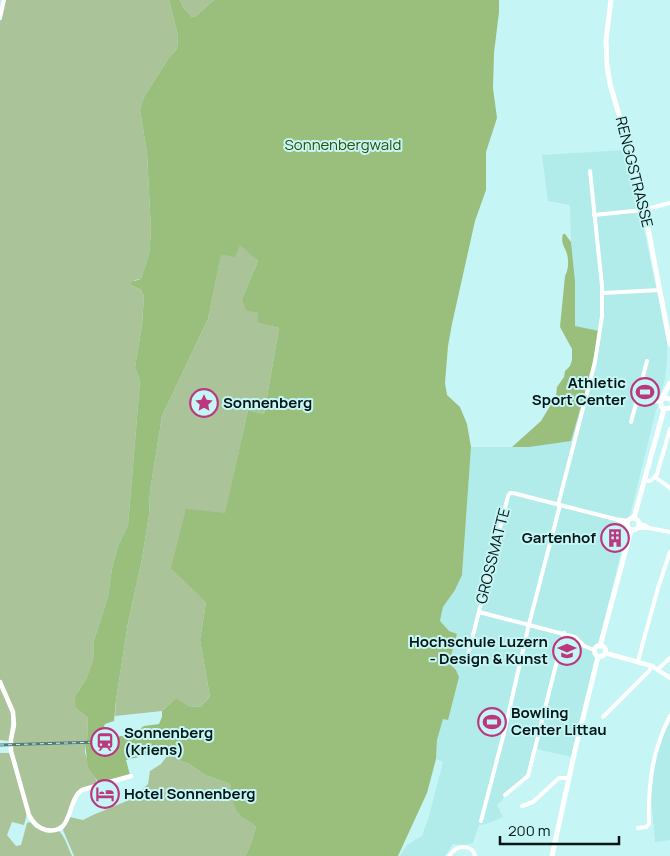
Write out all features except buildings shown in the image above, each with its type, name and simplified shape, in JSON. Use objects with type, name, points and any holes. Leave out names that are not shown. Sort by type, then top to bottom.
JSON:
[{"type":"main road","name":"RENGGSTRASSE","points":[[611,0],[606,40],[607,65],[637,176],[660,290],[668,318],[670,344]]},
{"type":"main road","points":[[670,382],[670,394]]},
{"type":"main road","points":[[629,525],[635,530],[644,480],[667,408],[661,406],[659,400],[670,382]]},
{"type":"main road","points":[[659,400],[667,397],[670,399]]},
{"type":"main road","points":[[598,657],[595,655],[594,650],[597,646],[600,646],[631,518],[637,523]]},
{"type":"main road","points":[[598,657],[603,656],[605,653],[605,649],[600,646]]},
{"type":"main road","points":[[552,856],[598,657]]},
{"type":"street","points":[[0,18],[4,0]]},
{"type":"street","points":[[481,821],[595,362],[599,339],[603,292],[590,171]]},
{"type":"street","points":[[594,215],[644,209],[670,203]]},
{"type":"street","points":[[603,292],[660,290]]},
{"type":"street","points":[[631,422],[647,361]]},
{"type":"street","points":[[644,480],[650,481],[657,474],[670,429]]},
{"type":"street","points":[[655,477],[670,488]]},
{"type":"street","name":"GROSSMATTE","points":[[466,663],[510,493],[513,492],[614,519],[629,525]]},
{"type":"street","points":[[637,523],[649,528],[670,532]]},
{"type":"street","points":[[638,661],[670,552]]},
{"type":"street","name":"GROSSMATTE","points":[[479,612],[575,636],[584,646],[594,650]]},
{"type":"street","points":[[505,795],[528,776],[564,633]]},
{"type":"street","points":[[605,653],[652,666],[670,678]]},
{"type":"street","points":[[658,669],[670,658]]},
{"type":"street","points":[[603,717],[652,666]]},
{"type":"street","points":[[0,682],[13,712],[14,724],[10,751],[29,815],[36,825],[44,830],[58,829],[65,823],[75,797],[82,790],[131,776]]},
{"type":"street","points":[[638,828],[646,827],[649,824],[648,798],[651,769],[656,748],[670,716]]},
{"type":"street","points":[[522,806],[533,802],[559,778],[569,778]]},
{"type":"street","points":[[449,856],[457,848],[473,850],[475,856]]},
{"type":"shaded area","points":[[625,150],[641,215],[667,340],[667,361],[665,379],[571,757],[533,748],[527,773],[506,793],[497,805],[503,817],[479,825],[473,843],[464,845],[453,844],[445,856],[400,856],[407,845],[422,836],[429,816],[443,762],[436,759],[437,740],[443,718],[447,719],[459,677],[456,670],[449,663],[457,635],[449,631],[440,622],[443,607],[455,590],[462,575],[471,447],[529,447],[585,389],[590,375],[585,329],[575,326],[575,281],[570,205],[548,201],[542,155]]},
{"type":"shaded area","points":[[670,722],[670,840],[655,842],[651,798],[653,777],[658,752]]},
{"type":"green space","points":[[5,0],[169,0],[178,36],[177,49],[168,59],[144,97],[140,110],[147,153],[151,231],[149,254],[141,279],[135,280],[131,285],[141,290],[144,296],[142,325],[135,367],[140,381],[128,525],[118,546],[112,568],[108,597],[94,640],[93,660],[86,679],[77,693],[76,708],[88,718],[87,742],[12,744],[15,724],[0,680],[0,22]]},
{"type":"green space","name":"Sonnenbergwald","points":[[169,0],[180,0],[183,7],[192,17],[196,16],[214,0],[499,0],[493,88],[497,118],[486,152],[486,190],[475,221],[452,324],[445,383],[447,395],[460,407],[467,424],[471,447],[462,575],[455,590],[443,607],[440,621],[449,631],[457,634],[449,663],[456,670],[459,677],[448,720],[443,719],[437,740],[436,759],[427,793],[398,856],[245,856],[256,827],[237,812],[230,784],[205,775],[189,764],[180,761],[168,750],[126,760],[130,775],[98,782],[88,767],[85,744],[87,741],[88,718],[76,708],[75,700],[93,660],[94,640],[108,597],[112,568],[118,546],[128,525],[140,381],[135,367],[142,325],[144,296],[141,290],[131,285],[131,282],[141,279],[149,254],[151,231],[147,153],[140,110],[144,97],[168,59],[177,49],[178,36]],"holes":[[[240,245],[258,261],[242,299],[246,310],[258,313],[258,323],[279,328],[264,414],[248,410],[225,513],[186,509],[171,568],[206,602],[200,640],[210,697],[200,707],[188,706],[177,699],[162,711],[159,724],[144,726],[133,737],[120,736],[117,738],[114,748],[107,755],[100,754],[95,745],[97,739],[105,724],[114,721],[128,623],[142,559],[149,515],[150,491],[162,416],[208,319],[221,255],[235,257]]]},
{"type":"green space","points":[[180,0],[214,0],[196,16],[192,17],[183,7]]},
{"type":"green space","points":[[563,234],[571,242],[575,281],[575,326],[599,331],[590,375],[571,441],[529,447],[512,447],[541,421],[556,396],[557,387],[572,360],[572,349],[560,327],[568,264],[562,239]]},
{"type":"green space","points":[[240,244],[258,261],[242,299],[258,313],[258,323],[279,328],[264,414],[248,410],[206,602],[200,640],[210,697],[200,707],[172,702],[162,711],[115,716],[128,623],[142,559],[149,515],[150,491],[162,416],[208,319],[221,254],[227,256]]},
{"type":"green space","points":[[0,685],[10,712],[9,741],[0,740]]},
{"type":"green space","points":[[85,744],[85,753],[98,785],[76,792],[66,818],[60,826],[51,829],[39,826],[28,809],[12,746]]},
{"type":"green space","points":[[170,752],[180,761],[189,764],[205,775],[230,784],[239,814],[253,822],[256,827],[245,856],[74,856],[63,830],[70,817],[83,820],[134,798],[148,784],[150,771],[161,764]]},
{"type":"green space","points":[[0,753],[9,753],[27,813],[24,825],[12,822],[7,835],[16,846],[21,845],[27,823],[30,822],[36,828],[58,830],[72,856],[0,856]]},
{"type":"tunnel","points":[[640,397],[655,401]]},
{"type":"railway","points":[[0,745],[99,742]]},
{"type":"place","name":"Athletic Sport Center","points":[[645,392]]},
{"type":"place","name":"Sonnenberg","points":[[204,403]]},
{"type":"place","name":"Gartenhof","points":[[615,538]]},
{"type":"place","name":"Hochschule Luzern - Design & Kunst","points":[[567,651]]},
{"type":"place","name":"Bowling Center Littau","points":[[492,722]]},
{"type":"place","name":"Sonnenberg (Kriens)","points":[[105,742]]},
{"type":"place","name":"Hotel Sonnenberg","points":[[105,794]]}]
